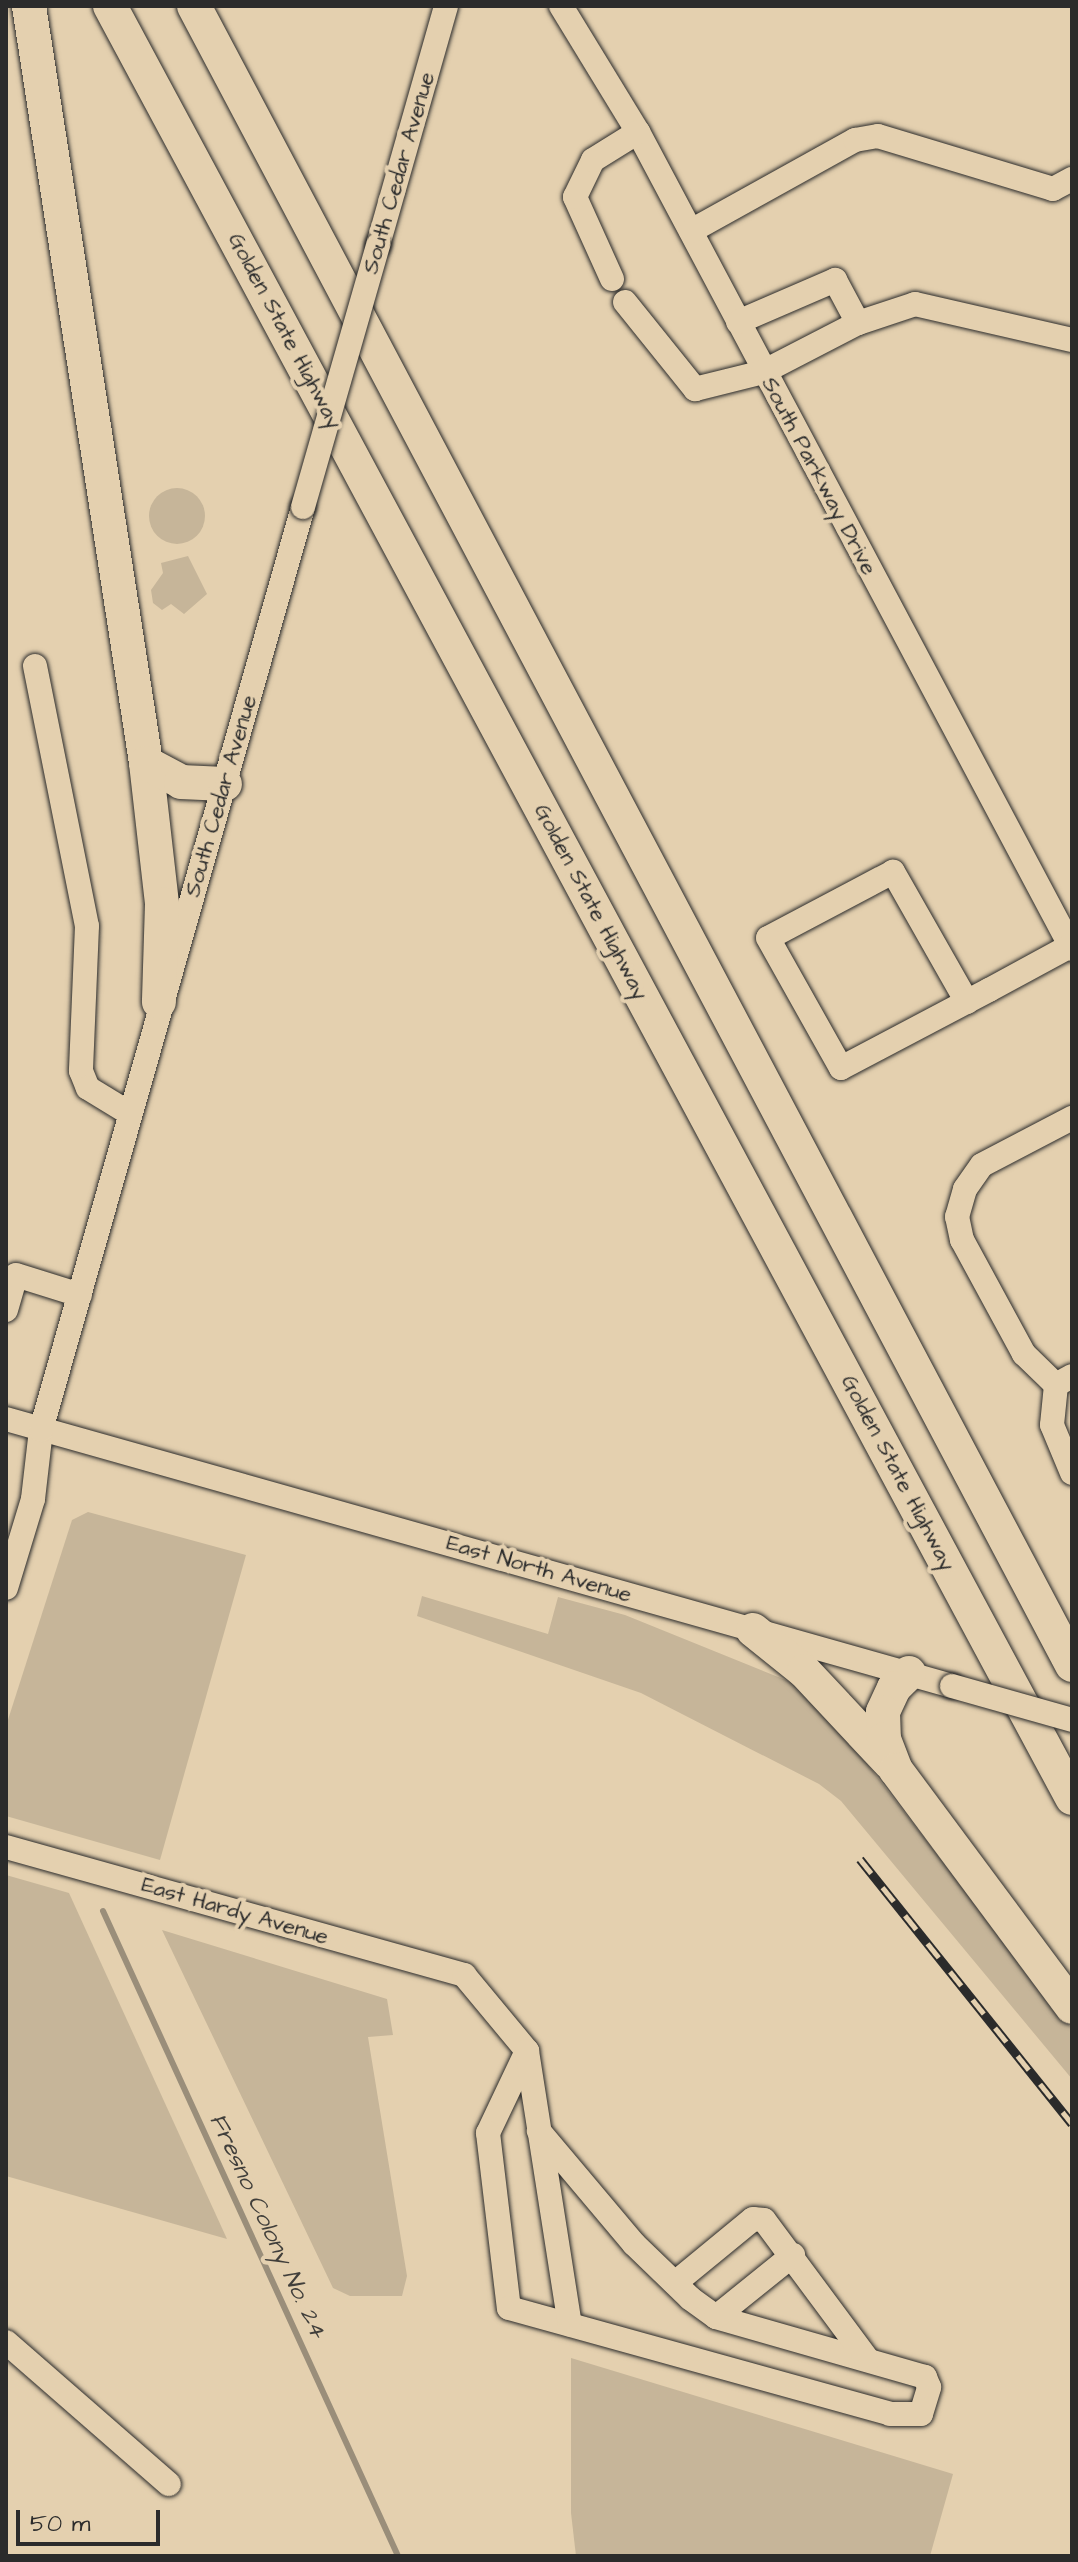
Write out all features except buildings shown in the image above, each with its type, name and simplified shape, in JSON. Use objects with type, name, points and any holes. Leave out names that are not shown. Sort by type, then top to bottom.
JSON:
[{"type":"highway","points":[[29,6],[146,763],[162,904],[159,1002]]},
{"type":"highway","name":"Golden State Highway","points":[[110,6],[1072,1798]]},
{"type":"highway","points":[[194,6],[1072,1665]]},
{"type":"highway","points":[[146,763],[181,782],[225,784]]},
{"type":"highway","points":[[753,1630],[804,1671],[896,1770],[1072,2007]]},
{"type":"highway","points":[[896,1770],[884,1739],[883,1712],[894,1688],[909,1673]]},
{"type":"street","name":"South Cedar Avenue","points":[[6,1588],[33,1499],[41,1430],[159,1002],[225,784],[446,6]]},
{"type":"street","name":"South Parkway Drive","points":[[561,6],[573,17],[638,132],[1071,947]]},
{"type":"street","points":[[612,279],[575,197],[593,160],[638,132]]},
{"type":"street","points":[[691,231],[855,140],[878,136],[1053,189],[1072,179]]},
{"type":"street","points":[[738,322],[835,280],[858,323]]},
{"type":"street","points":[[625,302],[695,389],[763,372],[858,323],[915,304],[1072,340]]},
{"type":"street","points":[[35,666],[87,926],[81,1071],[88,1088],[129,1113]]},
{"type":"street","points":[[967,1002],[893,872],[768,938],[841,1068],[967,1002],[1071,947]]},
{"type":"street","points":[[1072,1118],[982,1165],[965,1189],[957,1217],[962,1240],[1024,1354],[1064,1380],[1052,1425],[1072,1473]]},
{"type":"street","points":[[6,1310],[16,1275],[80,1295]]},
{"type":"street","name":"East North Avenue","points":[[6,1419],[1072,1720]]},
{"type":"street","name":"East Hardy Avenue","points":[[6,1847],[464,1975],[527,2051]]},
{"type":"street","points":[[527,2051],[488,2133],[509,2308],[890,2414],[921,2414],[929,2387],[925,2377],[716,2317],[634,2244],[539,2131]]},
{"type":"street","points":[[527,2051],[570,2325]]},
{"type":"street","points":[[675,2283],[753,2219],[764,2220],[793,2255],[868,2360]]},
{"type":"street","points":[[716,2317],[793,2255]]},
{"type":"street","points":[[6,2342],[169,2484]]},
{"type":"shaded area","points":[[177,488],[197,496],[205,516],[197,536],[177,544],[157,536],[149,516],[157,496]]},
{"type":"shaded area","points":[[188,556],[207,594],[184,614],[171,604],[162,610],[153,603],[151,590],[163,573],[161,563]]},
{"type":"shaded area","points":[[88,1512],[246,1555],[160,1860],[6,1816],[6,1726],[72,1520]]},
{"type":"shaded area","points":[[422,1596],[548,1634],[558,1597],[625,1615],[788,1681],[816,1702],[857,1751],[1072,2029],[1072,2079],[841,1801],[819,1784],[641,1693],[417,1616]]},
{"type":"shaded area","points":[[6,1875],[69,1893],[227,2239],[6,2176]]},
{"type":"shaded area","points":[[162,1930],[387,1999],[393,2035],[368,2037],[407,2276],[402,2296],[350,2296],[333,2288]]},
{"type":"shaded area","points":[[571,2358],[953,2474],[930,2556],[576,2556],[571,2513]]},
{"type":"waterway","name":"Fresno Colony No. 24","points":[[103,1911],[398,2556]]},
{"type":"railway","points":[[860,1859],[1072,2124]]}]
